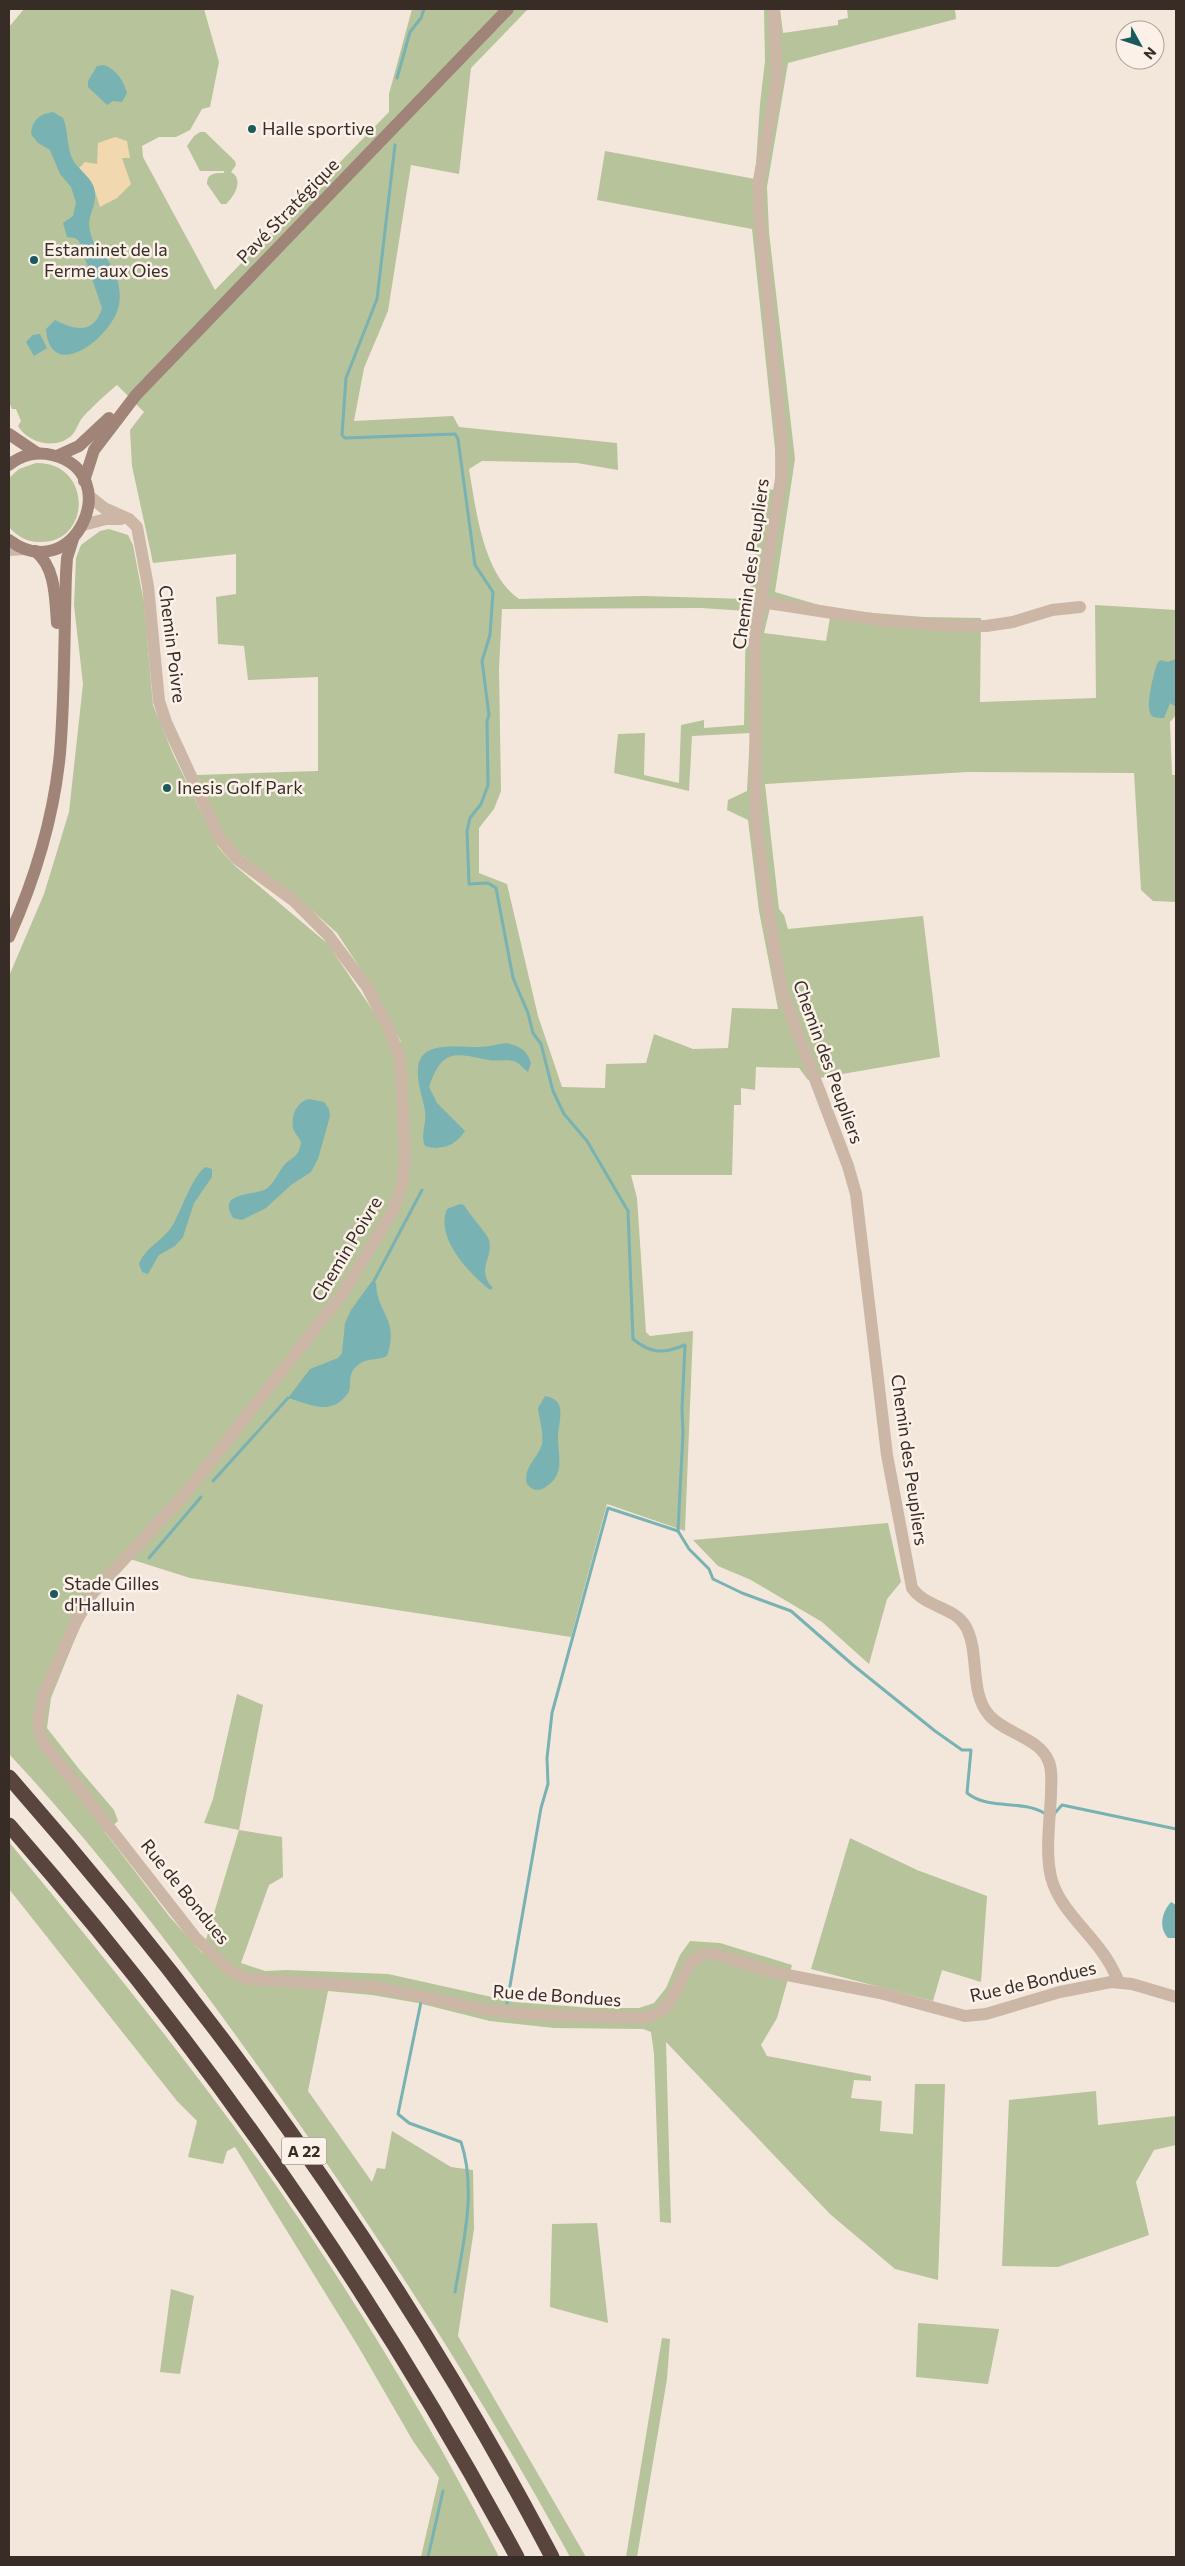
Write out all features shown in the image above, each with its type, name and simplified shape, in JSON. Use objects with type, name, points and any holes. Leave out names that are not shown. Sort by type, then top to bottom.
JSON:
[{"type":"highway","name":"A 22","points":[[9,1777],[133,1924],[215,2028],[318,2171],[437,2355],[511,2481],[552,2557]]},
{"type":"highway","name":"A 22","points":[[9,1825],[139,1982],[273,2162],[346,2270],[417,2384],[517,2557]]},
{"type":"main road","name":"Pavé Stratégique","points":[[57,456],[79,446],[136,395],[508,9]]},
{"type":"main road","name":"Pavé Stratégique","points":[[84,481],[94,450],[136,395]]},
{"type":"main road","points":[[9,434],[37,453]]},
{"type":"main road","points":[[9,464],[24,456],[37,453],[57,456],[73,466],[84,481],[89,496],[88,511],[83,525],[73,539],[66,566],[60,753],[49,817],[33,875],[9,937]]},
{"type":"main road","points":[[30,550],[58,548],[73,539]]},
{"type":"main road","points":[[9,540],[30,550],[47,564],[52,580],[62,686]]},
{"type":"street","name":"Chemin des Peupliers","points":[[774,9],[777,81],[759,180],[759,213],[782,441],[781,479],[755,638],[756,818],[770,925],[782,992],[848,1166],[856,1194],[885,1441],[912,1588],[920,1597],[955,1614],[966,1627],[971,1639],[980,1696],[986,1711],[999,1725],[1036,1746],[1048,1758],[1051,1776],[1049,1856],[1052,1879],[1061,1899],[1102,1952],[1119,1982]]},
{"type":"street","points":[[89,496],[104,508],[130,519],[138,532]]},
{"type":"street","points":[[83,525],[98,520],[115,518],[132,524],[138,532]]},
{"type":"street","name":"Chemin Poivre","points":[[38,1730],[43,1696],[76,1622],[89,1599],[112,1570],[185,1494],[330,1312],[388,1221],[397,1201],[404,1177],[404,1131],[400,1064],[393,1039],[380,1009],[350,963],[313,920],[294,901],[244,864],[227,848],[166,722],[156,683],[148,586],[138,532]]},
{"type":"street","points":[[9,550],[30,550]]},
{"type":"street","points":[[760,602],[878,620],[947,626],[1013,622],[1052,610],[1080,607]]},
{"type":"street","name":"Rue de Bondues","points":[[38,1730],[48,1750],[195,1937],[229,1970],[247,1979],[375,1987],[481,2008],[522,2014],[643,2018],[662,2011],[673,1998],[694,1959],[703,1954],[710,1953],[777,1973],[880,1993],[965,2016],[986,2014],[1076,1988],[1119,1982]]},
{"type":"street","points":[[1119,1982],[1176,1998]]},
{"type":"green space","points":[[24,9],[204,9],[219,62],[210,107],[202,109],[190,130],[176,137],[159,137],[142,146],[143,157],[215,290],[389,112],[389,94],[412,9],[528,9],[471,68],[459,174],[411,165],[388,311],[364,368],[354,421],[453,416],[459,427],[617,443],[618,470],[577,463],[482,461],[469,469],[478,522],[489,558],[507,588],[519,599],[643,596],[748,599],[766,489],[776,490],[775,449],[752,229],[597,200],[605,151],[755,179],[765,61],[764,9],[780,9],[783,33],[838,25],[838,20],[848,18],[847,9],[955,9],[956,19],[788,63],[767,187],[769,232],[795,459],[775,592],[836,610],[924,617],[981,618],[980,702],[1096,698],[1095,605],[1176,610],[1176,715],[1170,722],[1172,775],[1176,775],[1176,902],[1153,901],[1141,890],[1134,773],[968,772],[765,784],[779,909],[784,915],[788,929],[923,916],[940,1057],[808,1080],[799,1068],[756,1067],[755,1090],[741,1088],[741,1105],[734,1105],[732,1175],[631,1175],[637,1198],[646,1332],[650,1336],[693,1331],[685,1531],[607,1504],[571,1637],[190,1578],[130,1559],[87,1609],[51,1698],[47,1728],[114,1810],[118,1821],[105,1832],[169,1916],[202,1953],[239,1830],[282,1837],[283,1877],[269,1885],[241,1963],[265,1971],[287,1970],[388,1974],[514,2002],[592,2008],[639,2008],[654,2003],[666,1988],[680,1955],[690,1941],[720,1943],[792,1965],[777,2018],[761,2045],[767,2056],[871,2076],[871,2081],[854,2080],[851,2098],[882,2101],[880,2131],[913,2134],[915,2084],[945,2084],[938,2280],[895,2269],[830,2214],[666,2042],[671,2223],[660,2222],[654,2054],[651,2032],[643,2029],[554,2028],[490,2021],[418,2003],[372,1995],[328,1991],[308,2091],[372,2182],[377,2168],[385,2169],[392,2131],[451,2167],[473,2170],[474,2229],[458,2336],[586,2557],[570,2557],[497,2429],[420,2305],[340,2182],[255,2062],[137,1904],[75,1828],[9,1754],[9,976],[44,894],[69,812],[83,684],[74,605],[76,558],[81,545],[100,531],[109,529],[128,535],[133,545],[144,603],[153,705],[173,754],[218,847],[234,865],[328,944],[394,1042],[401,1042],[373,988],[337,933],[298,898],[235,850],[225,838],[197,775],[318,771],[318,677],[248,680],[244,646],[218,644],[216,597],[236,594],[236,554],[153,563],[132,466],[130,430],[144,412],[117,385],[81,419],[73,434],[65,440],[57,443],[42,443],[28,437],[18,426],[21,421],[16,409],[12,409],[9,402],[9,27]],"holes":[[[701,608],[746,611],[744,725],[704,728],[704,720],[681,725],[679,783],[644,775],[645,733],[618,734],[614,773],[689,791],[692,736],[750,733],[747,791],[728,800],[727,810],[748,820],[759,911],[778,1009],[732,1008],[728,1048],[693,1049],[654,1034],[646,1063],[606,1064],[605,1088],[562,1087],[538,1016],[507,884],[479,873],[479,828],[494,809],[501,791],[499,669],[502,609]],[[770,608],[830,618],[826,641],[764,633]]]},
{"type":"green space","points":[[200,132],[205,132],[235,161],[236,165],[231,172],[237,179],[237,188],[226,204],[221,204],[207,184],[210,176],[224,173],[224,171],[200,171],[187,146],[194,136]]},
{"type":"green space","points":[[36,463],[55,466],[68,475],[76,488],[79,503],[76,518],[69,530],[56,539],[39,542],[22,538],[9,527],[9,478],[19,469]]},
{"type":"green space","points":[[888,1523],[901,1582],[887,1599],[869,1664],[822,1622],[751,1580],[718,1566],[693,1540]]},
{"type":"green space","points":[[237,1694],[263,1705],[239,1830],[204,1823],[213,1799]]},
{"type":"green space","points":[[850,1838],[917,1870],[987,1896],[981,1982],[942,1970],[933,2001],[811,1969]]},
{"type":"green space","points":[[9,1842],[115,1971],[217,2104],[282,2194],[341,2282],[396,2372],[475,2510],[499,2557],[421,2557],[439,2478],[413,2441],[358,2346],[235,2147],[227,2151],[223,2164],[188,2157],[197,2121],[177,2101],[9,1889]]},
{"type":"green space","points":[[1096,2091],[1098,2125],[1176,2116],[1176,2145],[1154,2150],[1136,2182],[1149,2235],[1058,2267],[1002,2266],[1009,2100]]},
{"type":"green space","points":[[597,2223],[608,2323],[550,2307],[552,2224]]},
{"type":"green space","points":[[171,2289],[194,2296],[180,2374],[160,2372]]},
{"type":"green space","points":[[918,2323],[999,2329],[988,2384],[916,2377]]},
{"type":"green space","points":[[662,2338],[670,2339],[667,2379],[637,2557],[626,2557]]},
{"type":"sand","points":[[115,137],[127,141],[130,158],[122,158],[131,184],[117,198],[100,207],[93,185],[79,168],[85,162],[97,164],[98,143]]},
{"type":"water","points":[[104,65],[116,73],[124,84],[127,93],[122,102],[113,101],[107,105],[88,87],[88,81],[97,66]]},
{"type":"water","points":[[53,112],[63,118],[71,157],[90,180],[94,188],[95,200],[89,225],[90,232],[94,243],[113,269],[118,280],[120,293],[119,305],[114,318],[106,330],[82,350],[69,354],[58,353],[50,345],[46,329],[55,320],[77,328],[89,326],[99,317],[102,308],[79,241],[75,238],[67,237],[63,223],[73,216],[76,202],[71,187],[60,174],[50,150],[38,143],[31,134],[37,118]]},
{"type":"water","points":[[40,334],[47,348],[34,356],[26,342],[33,335]]},
{"type":"water","points":[[1176,659],[1176,707],[1170,703],[1164,718],[1153,717],[1150,712],[1149,699],[1157,664],[1160,660],[1168,662]]},
{"type":"water","points":[[506,1043],[519,1047],[525,1052],[531,1063],[528,1072],[513,1061],[459,1055],[445,1059],[439,1065],[429,1087],[437,1103],[465,1131],[457,1140],[447,1146],[437,1148],[425,1146],[423,1138],[425,1111],[418,1075],[420,1059],[425,1053],[442,1047],[482,1047]]},
{"type":"water","points":[[309,1099],[324,1102],[329,1109],[330,1116],[318,1159],[311,1172],[291,1185],[266,1208],[242,1220],[233,1218],[229,1209],[229,1203],[239,1196],[266,1189],[272,1184],[285,1164],[298,1152],[301,1142],[294,1130],[293,1119],[298,1106]]},
{"type":"water","points":[[206,1167],[212,1169],[212,1177],[194,1203],[183,1237],[175,1246],[159,1255],[148,1274],[142,1272],[139,1264],[142,1258],[170,1229],[197,1176]]},
{"type":"water","points":[[460,1204],[464,1205],[489,1240],[490,1246],[485,1275],[493,1288],[490,1290],[464,1265],[450,1243],[446,1232],[445,1220],[447,1209]]},
{"type":"water","points":[[372,1281],[376,1283],[377,1294],[387,1318],[391,1334],[387,1356],[365,1361],[355,1367],[351,1374],[349,1391],[337,1404],[324,1407],[288,1398],[310,1369],[338,1358],[342,1353],[345,1323],[351,1310]]},
{"type":"water","points":[[545,1396],[552,1398],[560,1407],[559,1466],[558,1472],[551,1483],[537,1490],[532,1489],[527,1484],[526,1478],[529,1467],[542,1444],[542,1430],[538,1408]]},
{"type":"water","points":[[1171,1902],[1176,1905],[1176,1938],[1168,1938],[1162,1924],[1165,1910]]},
{"type":"waterway","points":[[397,78],[410,32],[421,18],[424,9]]},
{"type":"waterway","points":[[395,145],[377,299],[346,378],[342,435],[345,438],[455,434],[458,439],[475,565],[493,592],[490,635],[482,661],[489,715],[487,721],[488,785],[481,804],[470,818],[467,831],[469,884],[488,883],[496,888],[513,978],[528,1013],[533,1033],[541,1044],[553,1091],[564,1114],[587,1141],[628,1211],[633,1339],[646,1348],[658,1351],[670,1350],[685,1345],[678,1531],[689,1549],[709,1569],[713,1579],[742,1593],[791,1611],[853,1665],[935,1731],[962,1750],[971,1750],[967,1793],[985,1802],[1025,1806],[1044,1813]]},
{"type":"waterway","points":[[374,1281],[422,1190]]},
{"type":"waterway","points":[[213,1481],[288,1398]]},
{"type":"waterway","points":[[149,1558],[201,1497]]},
{"type":"waterway","points":[[507,2003],[541,1808],[548,1784],[547,1758],[552,1713],[608,1508],[678,1531]]},
{"type":"waterway","points":[[1054,1814],[1062,1805],[1176,1829]]},
{"type":"waterway","points":[[421,2002],[398,2114],[409,2123],[461,2142],[466,2160],[468,2198],[465,2236],[455,2292]]},
{"type":"waterway","points":[[428,2557],[443,2491]]},
{"type":"place","name":"Halle sportive","points":[[252,129]]},
{"type":"place","name":"Estaminet de la Ferme aux Oies","points":[[34,260]]},
{"type":"place","name":"Inesis Golf Park","points":[[167,788]]},
{"type":"place","name":"Stade Gilles d'Halluin","points":[[54,1594]]}]
